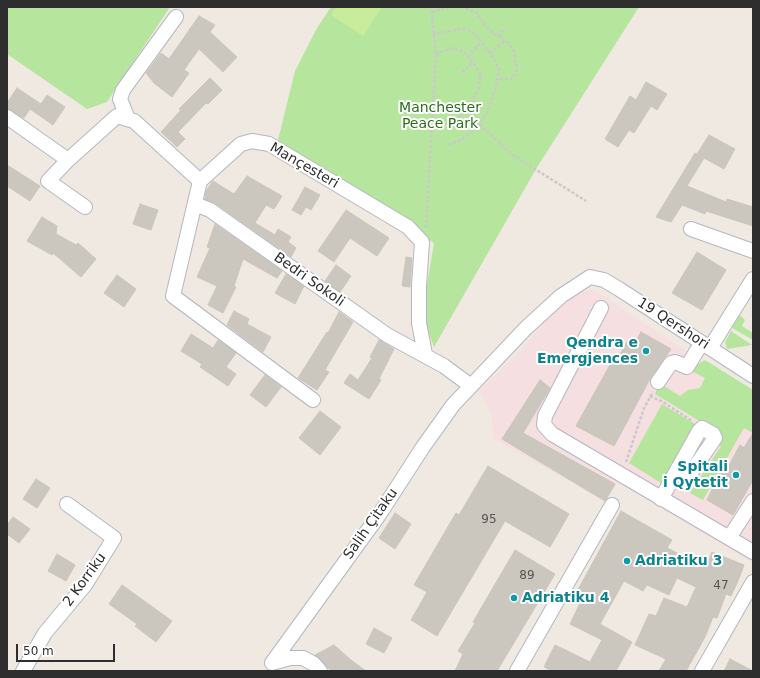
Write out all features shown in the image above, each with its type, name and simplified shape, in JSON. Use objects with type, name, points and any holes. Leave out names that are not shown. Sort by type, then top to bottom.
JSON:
[{"type":"street","points":[[128,119],[120,100],[123,90],[176,17]]},
{"type":"street","points":[[85,207],[48,181],[68,160],[117,116],[134,121],[200,181],[173,296],[313,400]]},
{"type":"street","points":[[7,117],[68,160]]},
{"type":"street","name":"Mançesteri","points":[[200,181],[241,144],[252,141],[270,144],[408,227],[422,242],[419,286],[419,323],[425,354]]},
{"type":"street","name":"Bedri Sokoli","points":[[195,204],[210,210],[387,335],[425,354]]},
{"type":"street","points":[[691,229],[753,251]]},
{"type":"street","name":"19 Qershori","points":[[590,277],[604,280],[619,289],[753,376]]},
{"type":"street","name":"Salih Çitaku","points":[[320,671],[314,664],[303,658],[290,658],[272,663],[379,515],[423,447],[453,406],[526,328],[561,296],[590,277]]},
{"type":"street","points":[[658,382],[671,363],[675,362],[684,368],[687,367],[705,346],[753,279]]},
{"type":"street","points":[[601,308],[545,416],[544,424],[552,434],[753,552]]},
{"type":"street","points":[[425,354],[471,386]]},
{"type":"street","points":[[661,499],[702,428]]},
{"type":"street","points":[[729,538],[753,501]]},
{"type":"street","name":"2 Korriku","points":[[23,671],[44,633],[85,585],[114,538],[67,504]]},
{"type":"street","points":[[517,671],[612,505]]},
{"type":"street","points":[[702,671],[753,582]]},
{"type":"path","points":[[426,236],[436,54],[431,7]]},
{"type":"path","points":[[432,12],[450,7]]},
{"type":"path","points":[[461,7],[478,13],[478,18],[490,31],[506,41],[514,52],[517,68],[515,74],[511,79],[497,78]]},
{"type":"path","points":[[497,35],[505,28]]},
{"type":"path","points":[[433,34],[462,29],[470,31],[490,53],[499,69],[487,113],[478,125],[466,136],[447,145]]},
{"type":"path","points":[[490,53],[506,41]]},
{"type":"path","points":[[468,57],[481,42]]},
{"type":"path","points":[[436,54],[453,48],[464,52],[480,73],[479,88],[465,112],[442,126]]},
{"type":"path","points":[[462,72],[473,62]]},
{"type":"path","points":[[457,104],[478,125],[514,156],[586,202]]},
{"type":"path","points":[[621,475],[644,408],[658,382]]},
{"type":"path","points":[[650,396],[663,402],[702,428]]},
{"type":"shaded area","points":[[593,289],[680,347],[753,389],[753,563],[617,482],[606,502],[493,438],[492,414],[479,391],[527,344],[561,296]]},
{"type":"green space","points":[[7,7],[170,7],[107,102],[87,109],[7,54]]},
{"type":"green space","name":"Manchester Peace Park","points":[[331,7],[639,7],[536,169],[434,347],[422,314],[434,243],[278,140],[295,71],[317,28]]},
{"type":"green space","points":[[336,7],[382,7],[363,36],[331,15]]},
{"type":"green space","points":[[740,315],[745,320],[742,326],[753,333],[753,340],[732,328]]},
{"type":"green space","points":[[731,331],[752,345],[727,349],[725,342]]},
{"type":"green space","points":[[705,360],[753,390],[753,433],[744,428],[703,500],[690,493],[721,446],[706,439],[711,428],[655,394],[659,383],[680,396],[688,390],[700,388],[705,378],[692,371],[697,365]]},
{"type":"green space","points":[[662,404],[695,424],[661,483],[629,463]]},
{"type":"building","points":[[199,16],[215,25],[210,32],[237,57],[223,72],[199,49],[184,70],[189,73],[172,97],[154,83],[146,73],[161,53],[169,59]]},
{"type":"building","points":[[210,78],[222,90],[208,104],[206,103],[178,132],[185,139],[177,147],[161,132],[181,110],[179,109]]},
{"type":"building","points":[[646,82],[667,94],[657,110],[651,106],[634,133],[629,130],[618,147],[605,139],[630,96],[636,100]]},
{"type":"building","points":[[17,88],[41,104],[47,95],[65,107],[53,125],[30,109],[24,118],[7,109],[7,103]]},
{"type":"building","points":[[709,135],[735,149],[724,169],[704,158],[687,186],[726,202],[727,199],[753,207],[753,226],[706,211],[705,214],[682,205],[671,222],[656,217],[695,153],[697,154]]},
{"type":"building","points":[[7,165],[40,186],[30,201],[7,186]]},
{"type":"building","points":[[247,176],[282,196],[274,209],[266,205],[255,223],[275,235],[278,229],[291,237],[288,242],[296,248],[291,257],[215,203],[205,199],[206,191],[213,181],[234,194]]},
{"type":"building","points":[[305,187],[320,195],[311,210],[306,207],[301,215],[292,210]]},
{"type":"building","points":[[140,204],[158,210],[151,230],[133,224]]},
{"type":"building","points":[[346,210],[389,238],[377,256],[350,238],[334,262],[318,251]]},
{"type":"building","points":[[42,217],[57,226],[56,234],[76,245],[78,243],[96,259],[81,277],[53,253],[52,255],[27,241]]},
{"type":"building","points":[[215,224],[282,271],[277,278],[243,259],[234,286],[236,287],[223,313],[208,305],[217,286],[197,277],[210,248],[207,247]]},
{"type":"building","points":[[697,252],[726,270],[702,310],[672,293]]},
{"type":"building","points":[[406,257],[412,258],[410,287],[402,286]]},
{"type":"building","points":[[336,265],[351,276],[340,292],[325,281]]},
{"type":"building","points":[[286,274],[304,286],[295,304],[275,293]]},
{"type":"building","points":[[117,275],[136,289],[124,307],[104,293]]},
{"type":"building","points":[[234,311],[249,319],[247,324],[271,337],[263,352],[227,325]]},
{"type":"building","points":[[339,312],[353,322],[325,370],[329,372],[317,390],[298,378],[327,332],[328,333]]},
{"type":"building","points":[[641,332],[671,349],[651,377],[614,446],[576,426],[615,356],[618,358],[628,340],[635,343]]},
{"type":"building","points":[[191,334],[213,348],[218,340],[236,353],[226,367],[236,374],[228,386],[200,367],[202,364],[181,351]]},
{"type":"building","points":[[379,340],[394,349],[379,379],[381,380],[369,399],[344,383],[350,374],[358,380],[372,358],[370,357]]},
{"type":"building","points":[[265,375],[281,387],[266,407],[250,395]]},
{"type":"building","points":[[540,380],[550,388],[523,433],[615,484],[605,501],[502,439]]},
{"type":"building","points":[[320,411],[341,427],[320,455],[299,438]]},
{"type":"building","name":"Spitali i Qytetit","points":[[753,433],[753,480],[733,515],[707,500],[723,467],[727,469],[740,445],[744,448]]},
{"type":"building","points":[[488,466],[569,514],[550,547],[505,521],[437,636],[411,620],[427,592],[414,585],[456,513],[459,515]]},
{"type":"building","points":[[36,479],[50,488],[37,508],[23,499]]},
{"type":"building","points":[[621,511],[672,540],[667,548],[706,567],[712,552],[744,565],[738,581],[731,596],[726,594],[717,618],[713,617],[705,637],[686,671],[659,671],[666,659],[635,645],[649,614],[656,616],[664,598],[687,607],[696,587],[677,578],[669,595],[647,585],[643,591],[624,581],[600,624],[632,642],[616,671],[552,671],[544,667],[555,645],[590,662],[602,640],[570,624],[581,601],[574,597]]},
{"type":"building","points":[[395,513],[411,524],[395,549],[379,538]]},
{"type":"building","points":[[13,517],[30,529],[19,543],[7,534],[7,525]]},
{"type":"building","name":"Adriatiku 4","points":[[515,550],[555,574],[497,671],[455,671],[463,654],[458,651]]},
{"type":"building","points":[[57,554],[75,565],[66,581],[48,571]]},
{"type":"building","points":[[122,585],[172,621],[156,642],[135,626],[137,624],[109,604]]},
{"type":"building","points":[[374,628],[392,638],[384,653],[366,644]]},
{"type":"building","points":[[334,645],[366,671],[332,671],[328,668],[315,655]]},
{"type":"building","points":[[730,659],[753,671],[724,671]]},
{"type":"place","name":"Qendra e Emergjences","points":[[646,351]]},
{"type":"place","name":"Spitali i Qytetit","points":[[736,475]]},
{"type":"place","name":"Adriatiku 3","points":[[627,561]]},
{"type":"place","name":"Adriatiku 4","points":[[514,598]]}]
